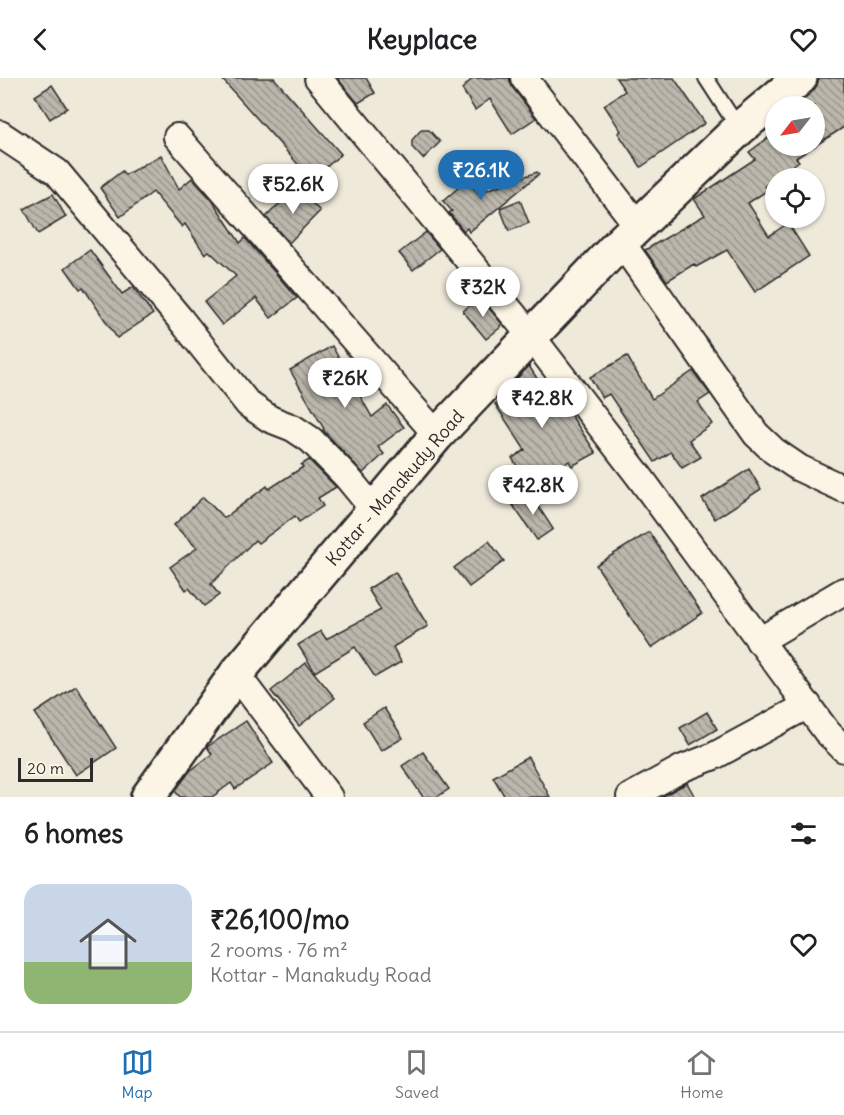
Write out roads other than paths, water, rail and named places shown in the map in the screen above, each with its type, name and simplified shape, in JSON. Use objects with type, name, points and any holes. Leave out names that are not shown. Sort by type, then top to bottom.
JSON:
[{"type":"main road","name":"Kottar - Manakudy Road","points":[[148,797],[236,674],[437,435],[630,234],[739,129],[800,78]]},
{"type":"street","points":[[318,78],[531,336],[639,476],[827,732],[844,749]]},
{"type":"street","points":[[524,78],[630,234],[756,434],[774,451],[800,468],[844,489]]},
{"type":"street","points":[[0,134],[57,172],[248,404],[270,419],[293,428],[311,440],[347,477],[375,511]]},
{"type":"street","points":[[177,137],[437,435]]},
{"type":"street","points":[[759,641],[844,591]]},
{"type":"street","points":[[236,674],[329,797]]},
{"type":"street","points":[[630,797],[683,768],[714,756],[808,705]]},
{"type":"lane","points":[[706,78],[739,129]]}]
